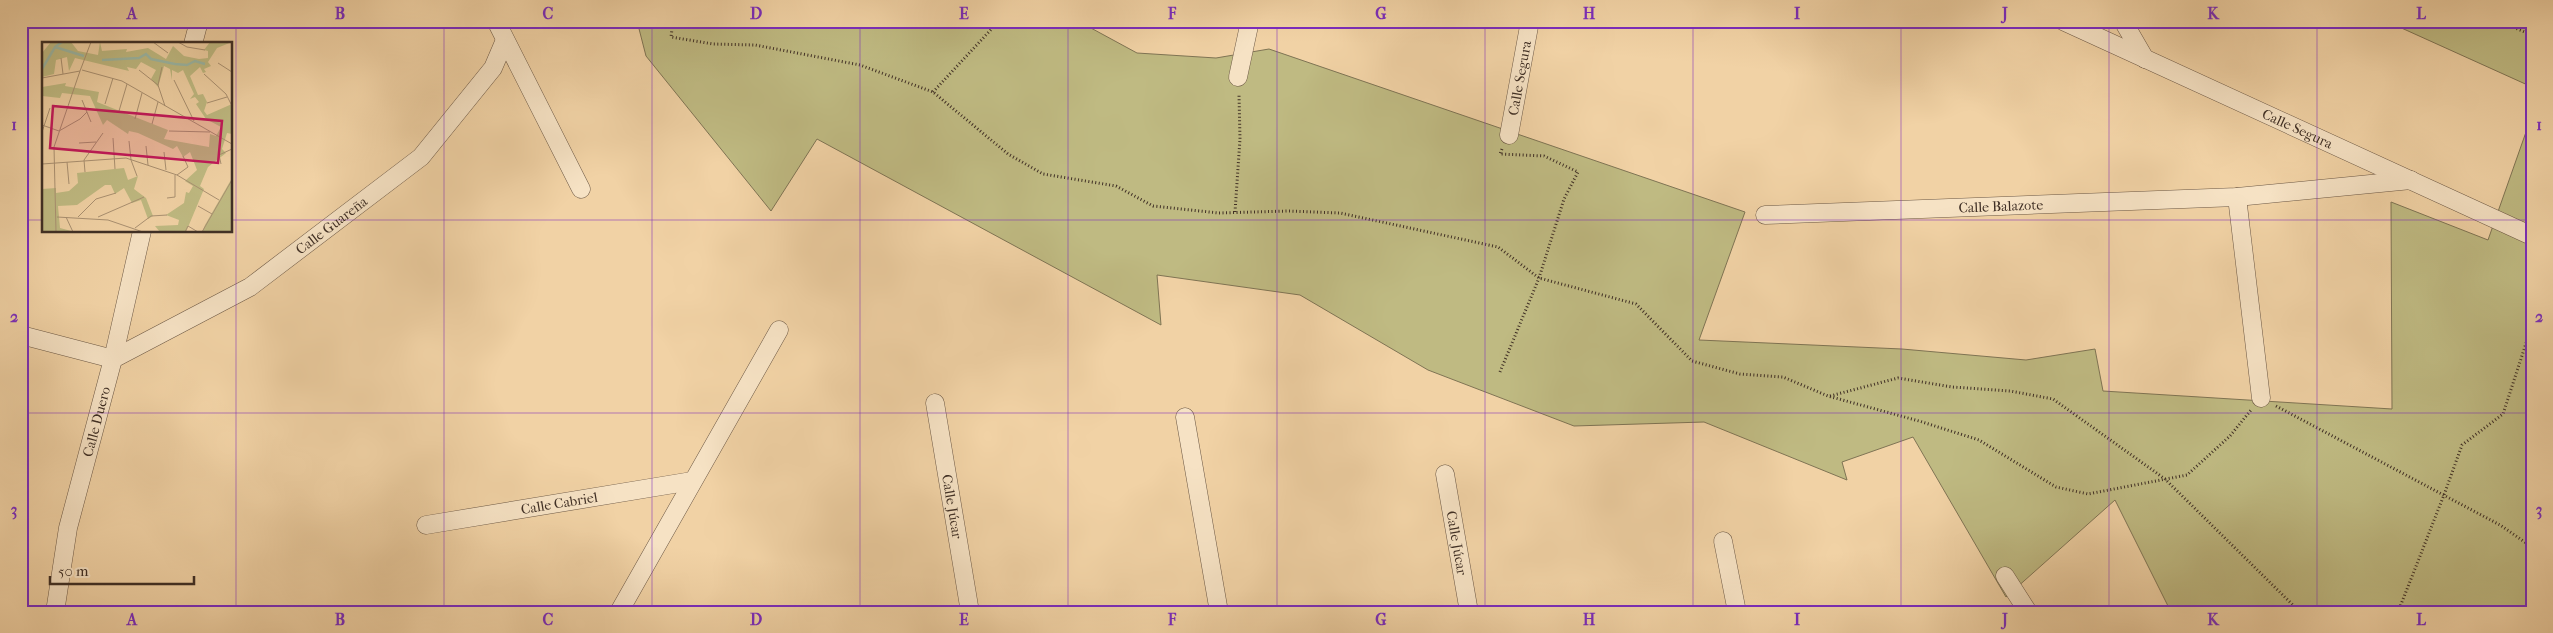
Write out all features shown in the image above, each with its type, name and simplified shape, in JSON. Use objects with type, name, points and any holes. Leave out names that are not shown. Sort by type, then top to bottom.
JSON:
[{"type":"street","points":[[194,42],[199,21]]},
{"type":"street","points":[[496,21],[581,189]]},
{"type":"street","points":[[1238,77],[1250,21]]},
{"type":"street","name":"Calle Segura","points":[[1509,135],[1530,21]]},
{"type":"street","name":"Calle Segura","points":[[2063,21],[2532,236]]},
{"type":"street","points":[[2123,21],[2145,59]]},
{"type":"street","name":"Calle Guareña","points":[[113,360],[250,287],[421,157],[493,68],[505,40]]},
{"type":"street","name":"Calle Balazote","points":[[1765,215],[2237,197],[2411,180]]},
{"type":"street","points":[[2237,197],[2261,398]]},
{"type":"street","name":"Calle Duero","points":[[55,612],[68,528],[113,360],[142,232]]},
{"type":"street","points":[[619,612],[779,330]]},
{"type":"street","points":[[21,335],[113,360]]},
{"type":"street","name":"Calle Júcar","points":[[935,402],[970,612]]},
{"type":"street","points":[[1185,417],[1219,612]]},
{"type":"street","name":"Calle Júcar","points":[[1445,474],[1469,612]]},
{"type":"street","name":"Calle Cabriel","points":[[426,525],[692,481]]},
{"type":"street","points":[[1723,541],[1737,612]]},
{"type":"street","points":[[2005,576],[2028,612]]},
{"type":"path","points":[[673,21],[671,38],[713,44],[755,45],[798,51],[860,65],[933,92],[1008,154],[1043,174],[1116,186],[1153,206],[1235,212],[1340,213],[1498,247],[1539,278],[1636,304],[1692,361],[1740,374],[1783,376],[1828,396],[1979,440],[2056,487],[2088,494],[2187,475],[2230,436],[2261,398],[2500,525],[2532,547]]},
{"type":"path","points":[[933,92],[999,21]]},
{"type":"path","points":[[2438,21],[2448,26],[2508,25],[2532,35]]},
{"type":"path","points":[[1235,212],[1240,139],[1238,77]]},
{"type":"path","points":[[1500,372],[1539,278],[1564,199],[1578,172],[1544,156],[1500,154],[1509,135]]},
{"type":"path","points":[[2398,612],[2462,445],[2503,414],[2532,325]]},
{"type":"path","points":[[1828,396],[1898,378],[1952,387],[2010,391],[2053,399],[2165,479],[2300,612]]},
{"type":"shaded area","points":[[637,21],[1078,21],[1137,53],[1216,58],[1269,49],[1745,212],[1699,340],[1902,349],[2026,360],[2095,349],[2103,391],[2392,409],[2391,202],[2488,240],[2532,115],[2532,612],[2171,612],[2115,500],[2006,597],[1913,437],[1842,462],[1847,480],[1704,422],[1574,426],[1428,370],[1300,295],[1157,275],[1161,325],[817,139],[771,211],[646,56]]},
{"type":"shaded area","points":[[2386,21],[2532,21],[2532,87]]}]
